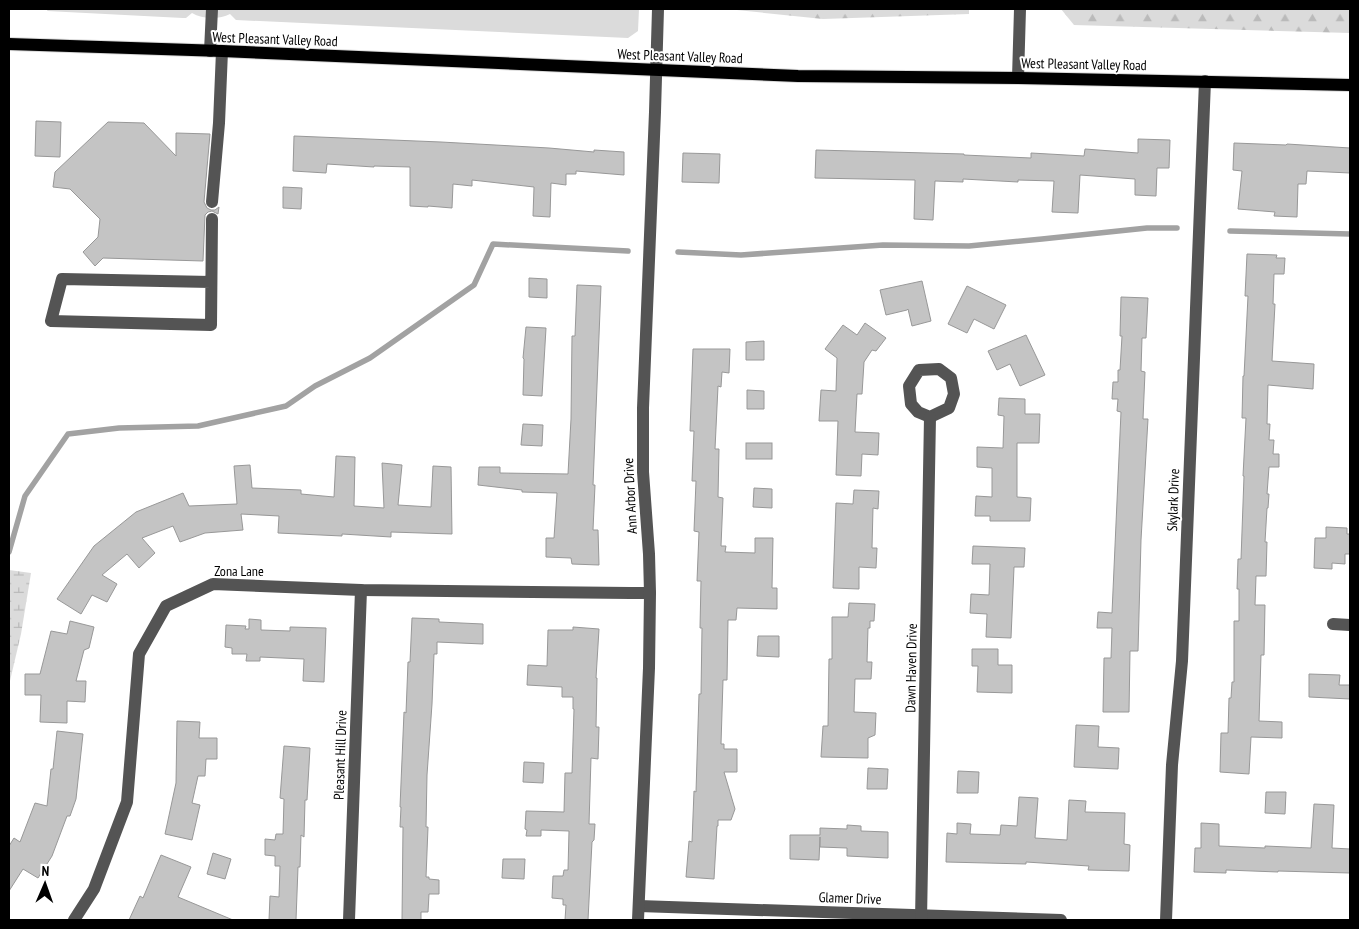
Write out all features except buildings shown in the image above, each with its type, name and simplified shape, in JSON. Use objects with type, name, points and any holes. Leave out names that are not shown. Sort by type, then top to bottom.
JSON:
[{"type":"main road","name":"West Pleasant Valley Road","points":[[9,44],[798,76],[1205,81],[1350,85]]},
{"type":"street","points":[[212,9],[219,123],[212,202]]},
{"type":"street","name":"Ann Arbor Drive","points":[[638,920],[649,668],[650,592],[642,439],[658,9]]},
{"type":"street","points":[[1018,78],[1020,9]]},
{"type":"street","name":"Skylark Drive","points":[[1166,920],[1172,765],[1182,662],[1205,81]]},
{"type":"street","points":[[211,282],[62,278],[52,321],[211,325],[212,219]]},
{"type":"street","name":"Dawn Haven Drive","points":[[921,918],[930,417]]},
{"type":"street","name":"Zona Lane","points":[[74,920],[94,890],[127,802],[138,654],[166,606],[213,584],[361,590],[650,592]]},
{"type":"street","name":"Pleasant Hill Drive","points":[[349,920],[361,590]]},
{"type":"street","points":[[1333,624],[1350,624]]},
{"type":"street","name":"Glamer Drive","points":[[638,906],[921,918],[1061,920]]},
{"type":"green space","points":[[48,9],[639,9],[638,31],[628,38],[236,20],[230,14],[211,18],[201,17],[192,13],[183,18],[47,11]]},
{"type":"green space","points":[[727,9],[969,9],[969,14],[823,19]]},
{"type":"green space","points":[[1061,9],[1350,9],[1350,33],[1074,25]]},
{"type":"green space","points":[[9,570],[31,573],[21,634],[9,685]]},
{"type":"waterway","points":[[678,252],[741,255],[883,245],[969,246],[1147,228],[1177,228]]},
{"type":"waterway","points":[[1230,231],[1350,234]]},
{"type":"waterway","points":[[9,552],[25,496],[68,434],[119,428],[198,426],[286,406],[315,386],[370,358],[474,285],[493,244],[628,251]]}]
